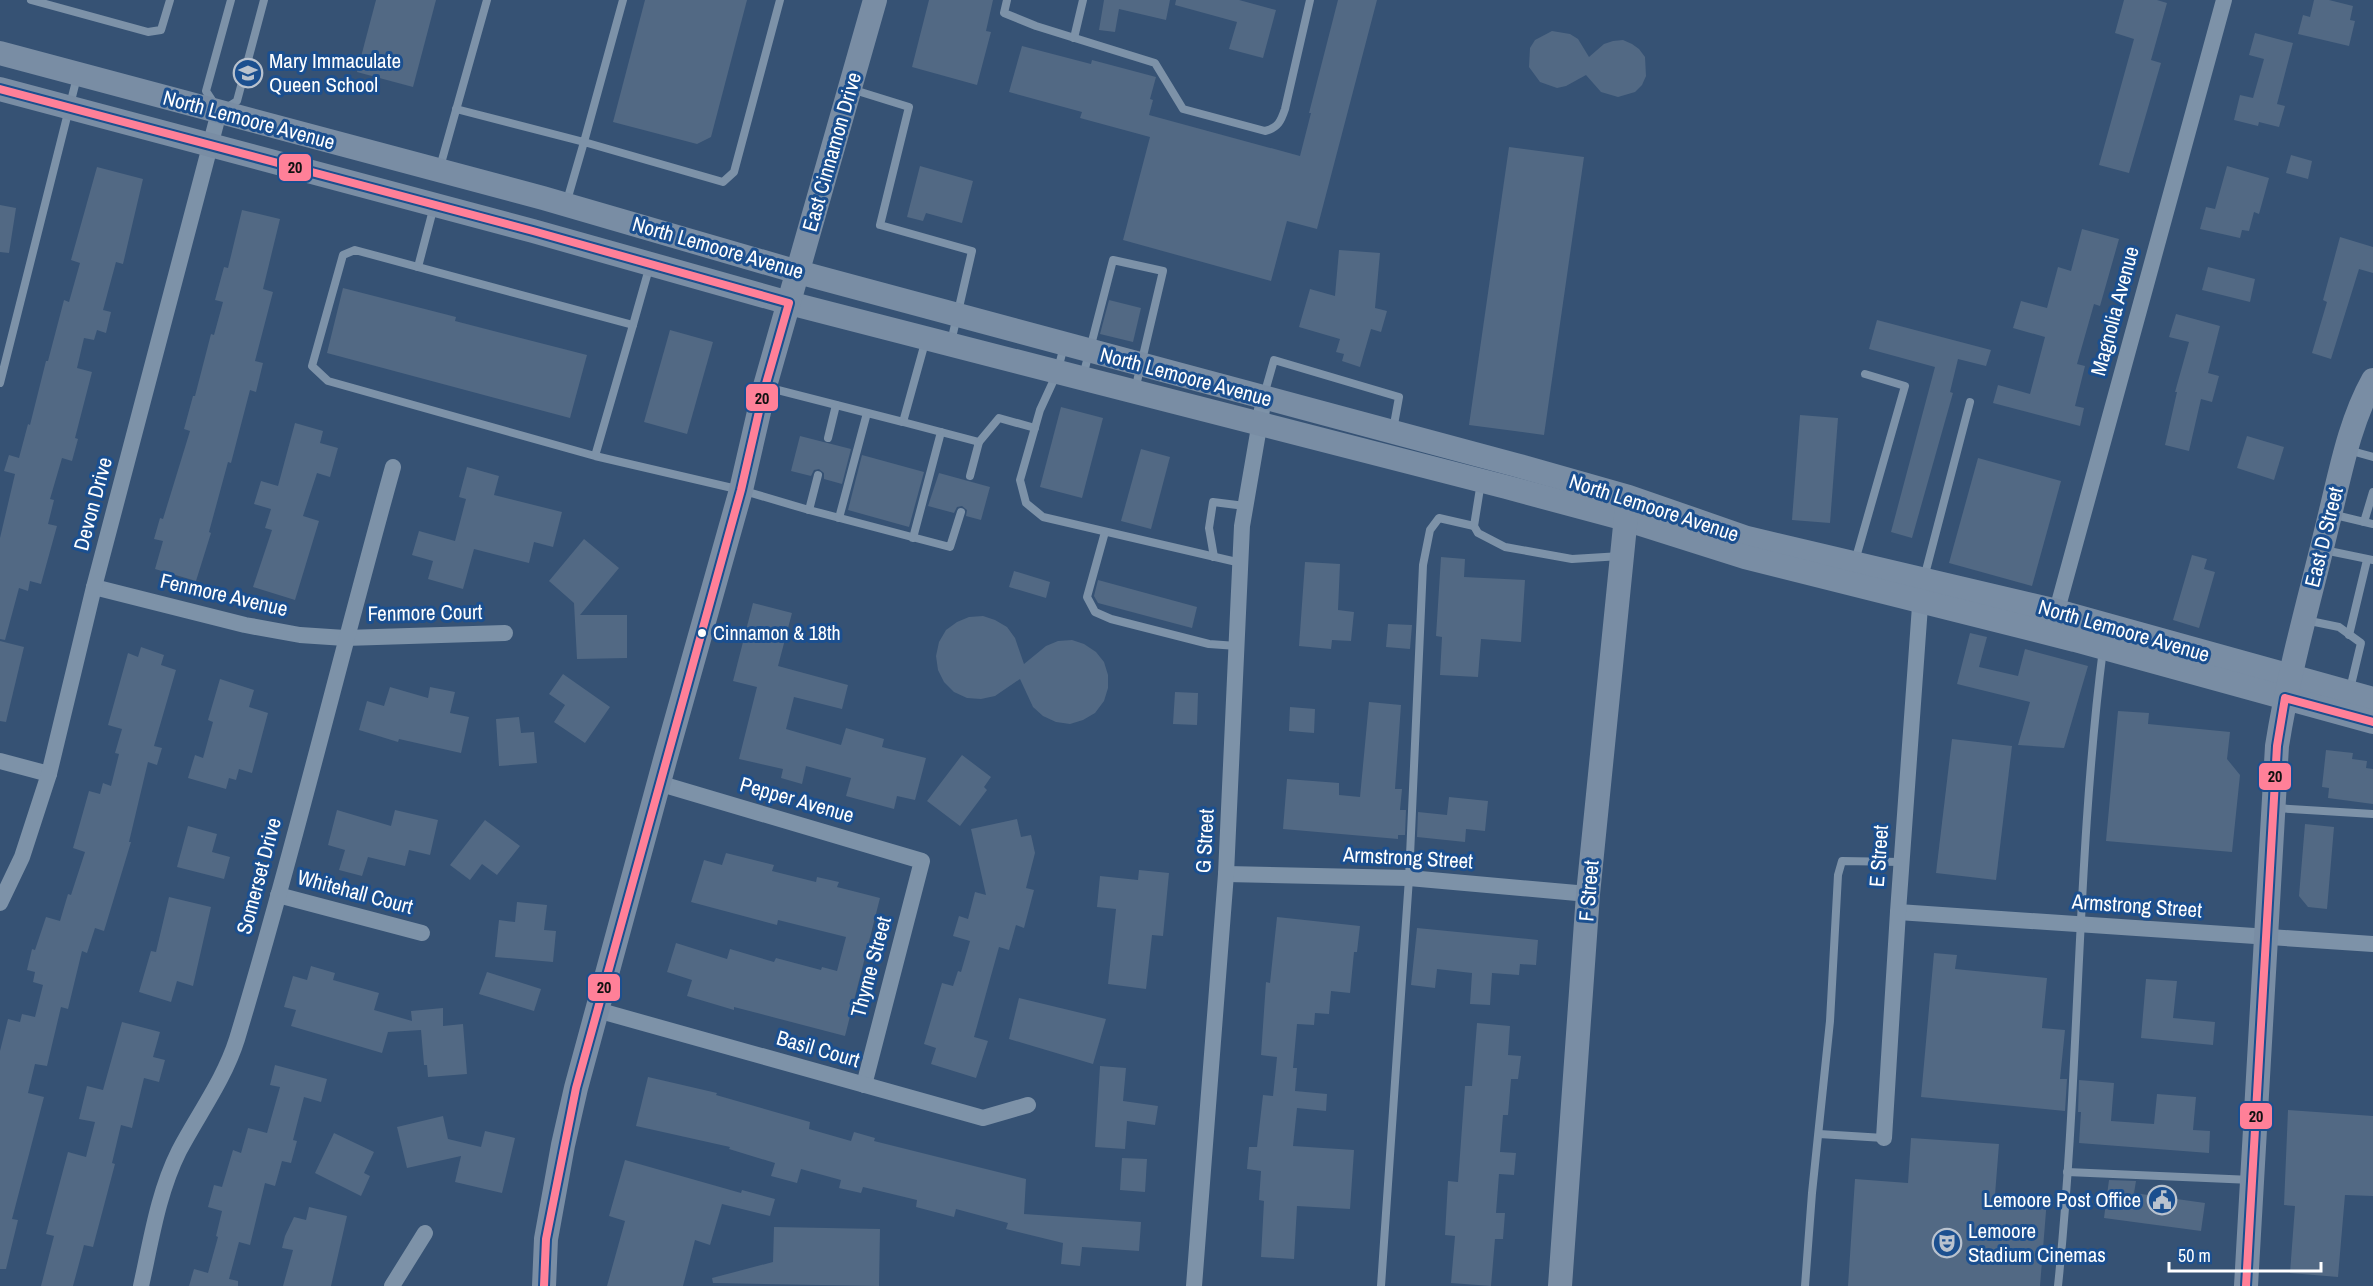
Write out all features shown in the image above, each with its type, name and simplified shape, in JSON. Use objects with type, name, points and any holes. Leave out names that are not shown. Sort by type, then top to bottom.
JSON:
[{"type":"main road","name":"East Cinnamon Drive","points":[[544,1286],[546,1239],[563,1145],[597,1010],[741,490],[765,386],[875,0]]},
{"type":"main road","name":"North Lemoore Avenue","points":[[0,52],[566,204],[798,272],[1264,398],[1482,481],[1627,508]]},
{"type":"main road","name":"North Lemoore Avenue","points":[[0,89],[789,303],[1134,393],[1258,424],[1390,445],[1627,508],[1745,556],[1852,572],[2054,622],[2287,687],[2373,722]]},
{"type":"main road","name":"East D Street","points":[[2246,1286],[2277,746],[2287,687],[2330,514],[2359,409],[2373,380]]},
{"type":"main road","name":"F Street","points":[[1560,1286],[1588,894],[1627,508]]},
{"type":"main road","name":"North Lemoore Avenue","points":[[2054,622],[2103,647],[2287,687],[2349,693],[2373,699]]},
{"type":"street","name":"Magnolia Avenue","points":[[2054,622],[2223,0]]},
{"type":"street","name":"Devon Drive","points":[[0,903],[22,857],[49,774],[94,587],[219,112]]},
{"type":"street","name":"G Street","points":[[1194,1286],[1226,874],[1245,506],[1264,398]]},
{"type":"street","name":"Somerset Drive","points":[[141,1286],[166,1184],[179,1152],[230,1060],[278,895],[345,638],[393,467]]},
{"type":"street","name":"Fenmore Avenue","points":[[94,587],[267,630],[345,638]]},
{"type":"street","name":"E Street","points":[[1884,1138],[1901,862],[1922,589]]},
{"type":"street","name":"Fenmore Court","points":[[345,638],[506,633]]},
{"type":"street","points":[[0,761],[49,774]]},
{"type":"street","name":"Pepper Avenue","points":[[658,783],[922,861]]},
{"type":"street","name":"Thyme Street","points":[[864,1085],[922,861]]},
{"type":"street","name":"Armstrong Street","points":[[1226,874],[1408,878],[1588,894]]},
{"type":"street","name":"Whitehall Court","points":[[278,895],[422,933]]},
{"type":"street","name":"Armstrong Street","points":[[1898,912],[2373,944]]},
{"type":"street","name":"Basil Court","points":[[597,1010],[982,1118],[1028,1105]]},
{"type":"street","points":[[392,1286],[424,1233]]},
{"type":"lane","points":[[31,0],[148,32],[161,30],[170,0]]},
{"type":"lane","points":[[231,0],[206,91],[219,112],[237,101],[264,0]]},
{"type":"lane","points":[[439,170],[487,0]]},
{"type":"lane","points":[[566,204],[623,0]]},
{"type":"lane","points":[[456,109],[584,142],[723,182],[734,172],[780,0]]},
{"type":"lane","points":[[1007,0],[1004,14],[1155,63],[1183,109],[1265,131],[1273,129],[1280,123],[1285,109],[1310,0]]},
{"type":"lane","points":[[1074,38],[1083,0]]},
{"type":"lane","points":[[0,383],[78,74]]},
{"type":"lane","points":[[849,89],[909,107],[880,225],[972,251],[950,345]]},
{"type":"lane","points":[[418,267],[434,205]]},
{"type":"lane","points":[[633,325],[355,250],[343,255],[312,366],[328,381],[595,456],[741,490],[950,548],[961,513]]},
{"type":"lane","points":[[1082,379],[1113,260],[1162,271],[1134,393]]},
{"type":"lane","points":[[595,456],[651,265]]},
{"type":"lane","points":[[903,422],[926,339]]},
{"type":"lane","points":[[1064,344],[1057,373],[1040,410],[1020,480],[1026,503],[1043,517],[1241,563]]},
{"type":"lane","points":[[1264,398],[1274,360],[1399,397],[1390,445]]},
{"type":"lane","points":[[1852,572],[1905,386],[1864,374]]},
{"type":"lane","points":[[765,386],[979,442]]},
{"type":"lane","points":[[1922,589],[1970,402]]},
{"type":"lane","points":[[828,438],[836,405]]},
{"type":"lane","points":[[839,518],[867,413]]},
{"type":"lane","points":[[970,476],[979,442],[999,418],[1035,428]]},
{"type":"lane","points":[[914,538],[941,432]]},
{"type":"lane","points":[[2348,450],[2373,457]]},
{"type":"lane","points":[[809,510],[818,475]]},
{"type":"lane","points":[[1482,481],[1474,526],[1478,533],[1505,547],[1572,559],[1621,556]]},
{"type":"lane","points":[[2330,514],[2368,523],[2373,492]]},
{"type":"lane","points":[[1214,557],[1209,528],[1213,502],[1245,506]]},
{"type":"lane","points":[[1381,1286],[1408,878],[1423,565],[1430,530],[1439,518],[1474,526]]},
{"type":"lane","points":[[1105,532],[1087,597],[1095,612],[1111,619],[1209,644],[1237,646]]},
{"type":"lane","points":[[2322,549],[2370,560],[2349,635]]},
{"type":"lane","points":[[2303,620],[2339,627],[2361,643],[2349,693]]},
{"type":"lane","points":[[2058,1286],[2075,1078],[2092,741],[2103,647]]},
{"type":"lane","points":[[2274,808],[2373,814]]},
{"type":"lane","points":[[1805,1286],[1830,1021],[1838,875],[1842,861],[1901,862]]},
{"type":"lane","points":[[1819,1134],[1884,1138]]},
{"type":"lane","points":[[2067,1172],[2252,1180]]},
{"type":"building","points":[[376,0],[436,0],[413,87],[357,72]]},
{"type":"building","points":[[645,0],[747,0],[711,137],[697,144],[613,122]]},
{"type":"building","points":[[929,0],[993,0],[986,31],[991,32],[977,85],[912,67]]},
{"type":"building","points":[[1104,0],[1170,0],[1166,20],[1119,9],[1115,32],[1099,30]]},
{"type":"building","points":[[1176,0],[1239,0],[1276,10],[1263,58],[1229,49],[1237,22],[1175,5]]},
{"type":"building","points":[[1338,0],[1377,0],[1317,229],[1287,221],[1271,281],[1123,240],[1150,137],[1080,118],[1082,112],[1009,92],[1022,46],[1091,64],[1092,60],[1156,77],[1150,99],[1153,100],[1149,115],[1300,156]]},
{"type":"building","points":[[2124,0],[2157,0],[2167,3],[2151,60],[2161,63],[2129,173],[2099,165],[2134,39],[2115,33]]},
{"type":"building","points":[[2314,0],[2329,0],[2353,6],[2350,20],[2355,21],[2349,46],[2298,34],[2303,15],[2310,17]]},
{"type":"building","points":[[1552,31],[1570,34],[1578,39],[1589,57],[1604,44],[1613,41],[1623,40],[1632,44],[1645,57],[1646,76],[1642,85],[1635,92],[1618,97],[1601,92],[1586,75],[1566,86],[1557,88],[1540,82],[1529,67],[1530,48],[1535,40]]},
{"type":"building","points":[[2255,33],[2293,43],[2277,104],[2285,106],[2279,127],[2259,122],[2258,126],[2234,120],[2240,95],[2253,98],[2264,59],[2249,55]]},
{"type":"building","points":[[1509,147],[1584,157],[1544,435],[1469,425]]},
{"type":"building","points":[[2291,155],[2312,161],[2308,179],[2286,173]]},
{"type":"building","points":[[920,166],[973,181],[962,223],[926,213],[923,221],[907,217]]},
{"type":"building","points":[[2227,166],[2269,178],[2259,214],[2254,212],[2249,231],[2242,230],[2240,238],[2200,229],[2206,207],[2215,209]]},
{"type":"building","points":[[97,167],[143,179],[123,264],[116,262],[103,310],[111,312],[106,333],[97,330],[94,340],[84,338],[77,368],[92,372],[75,438],[78,439],[72,461],[62,458],[50,499],[54,500],[48,524],[57,526],[41,584],[30,581],[28,591],[19,588],[5,640],[0,639],[0,538],[15,474],[4,471],[9,455],[19,458],[64,300],[69,302],[80,263],[71,260]]},
{"type":"building","points":[[0,205],[16,208],[9,253],[0,252]]},
{"type":"building","points":[[242,210],[280,219],[263,289],[273,292],[255,361],[263,363],[256,392],[250,390],[196,581],[155,569],[163,541],[154,539],[160,518],[163,519],[190,431],[184,429],[211,334],[214,335],[223,302],[215,300],[224,267],[228,268]]},
{"type":"building","points":[[2082,229],[2119,239],[2100,306],[2094,304],[2077,364],[2085,366],[2075,406],[2084,408],[2080,426],[1993,403],[1998,385],[2030,394],[2045,337],[2013,328],[2021,301],[2047,308],[2058,267],[2071,271]]},
{"type":"building","points":[[2340,237],[2373,247],[2373,273],[2359,269],[2331,359],[2312,353],[2327,302],[2323,300]]},
{"type":"building","points":[[1339,250],[1380,253],[1375,308],[1387,311],[1381,332],[1371,329],[1360,367],[1342,361],[1344,354],[1336,352],[1340,339],[1299,327],[1310,289],[1335,296]]},
{"type":"building","points":[[2208,267],[2255,279],[2250,302],[2202,290]]},
{"type":"building","points":[[343,288],[456,317],[455,321],[587,355],[570,418],[327,353]]},
{"type":"building","points":[[1109,300],[1141,308],[1133,342],[1100,334]]},
{"type":"building","points":[[2176,314],[2220,326],[2208,373],[2219,376],[2212,402],[2201,399],[2189,451],[2165,445],[2177,392],[2175,392],[2189,342],[2169,337]]},
{"type":"building","points":[[1877,320],[1991,350],[1986,366],[1958,359],[1950,392],[1953,393],[1912,538],[1891,532],[1935,367],[1869,349]]},
{"type":"building","points":[[670,330],[713,342],[687,434],[644,422]]},
{"type":"building","points":[[1061,407],[1103,418],[1082,498],[1040,487]]},
{"type":"building","points":[[1800,415],[1838,418],[1830,523],[1792,520]]},
{"type":"building","points":[[295,423],[323,431],[320,443],[338,448],[330,477],[317,473],[303,516],[319,521],[295,600],[253,587],[272,530],[265,528],[271,509],[254,504],[261,481],[278,486]]},
{"type":"building","points":[[800,436],[851,449],[842,484],[824,479],[824,473],[819,469],[814,470],[811,476],[791,471]]},
{"type":"building","points":[[2247,436],[2284,447],[2274,480],[2237,468]]},
{"type":"building","points":[[1141,449],[1170,457],[1151,529],[1121,521]]},
{"type":"building","points":[[862,455],[924,472],[909,527],[848,510]]},
{"type":"building","points":[[1978,458],[2061,481],[2032,586],[1949,563]]},
{"type":"building","points":[[467,467],[499,476],[494,495],[562,512],[553,547],[534,542],[529,563],[474,549],[463,589],[428,579],[433,561],[412,555],[419,531],[455,541],[466,499],[459,497]]},
{"type":"building","points":[[939,473],[990,487],[981,520],[966,516],[967,510],[962,506],[957,507],[954,513],[928,506]]},
{"type":"building","points":[[584,539],[619,568],[580,615],[627,615],[627,658],[577,659],[574,603],[549,581]]},
{"type":"building","points":[[2192,555],[2207,559],[2204,569],[2215,572],[2199,628],[2173,620]]},
{"type":"building","points":[[1441,557],[1465,559],[1464,577],[1525,580],[1521,642],[1481,639],[1478,677],[1440,675],[1442,637],[1436,636]]},
{"type":"building","points":[[1305,562],[1340,564],[1338,610],[1354,612],[1351,641],[1332,640],[1331,649],[1299,646]]},
{"type":"building","points":[[1014,571],[1050,582],[1046,598],[1009,587]]},
{"type":"building","points":[[1098,580],[1197,607],[1192,628],[1098,603],[1094,596]]},
{"type":"building","points":[[753,603],[792,613],[778,666],[848,685],[842,709],[794,697],[786,729],[841,745],[846,728],[884,739],[882,747],[926,758],[915,800],[897,796],[894,809],[846,796],[851,778],[806,766],[802,784],[781,778],[783,769],[739,759],[757,687],[733,681]]},
{"type":"building","points":[[983,616],[1007,627],[1015,638],[1024,664],[1046,646],[1058,641],[1072,640],[1096,652],[1104,662],[1108,675],[1108,688],[1104,701],[1095,713],[1070,724],[1056,722],[1043,716],[1033,707],[1020,679],[995,696],[981,699],[967,698],[954,692],[944,682],[938,670],[936,656],[939,642],[946,630],[957,622],[969,617]]},
{"type":"building","points":[[1388,624],[1412,625],[1410,649],[1386,647]]},
{"type":"building","points":[[1970,633],[1987,637],[1979,667],[2018,676],[2025,649],[2088,666],[2064,748],[2018,745],[2030,702],[1957,684]]},
{"type":"building","points":[[0,641],[24,647],[6,722],[0,721]]},
{"type":"building","points":[[141,647],[164,655],[161,665],[176,670],[154,746],[162,748],[157,765],[148,762],[129,842],[131,842],[104,931],[95,928],[87,953],[82,951],[68,1009],[61,1007],[47,1066],[35,1064],[28,1093],[44,1097],[12,1219],[18,1220],[6,1269],[0,1269],[0,1051],[8,1019],[20,1022],[22,1014],[35,1017],[43,985],[33,982],[35,972],[27,970],[32,949],[35,950],[46,917],[60,921],[68,894],[71,895],[85,852],[73,848],[89,791],[100,794],[103,783],[111,786],[119,754],[115,753],[122,729],[108,725],[128,653],[138,657]]},
{"type":"building","points":[[563,674],[610,707],[585,743],[554,722],[565,705],[549,694]]},
{"type":"building","points":[[220,679],[254,690],[249,707],[268,713],[252,773],[239,769],[236,780],[229,778],[226,789],[188,778],[195,755],[203,758],[213,722],[208,720]]},
{"type":"building","points":[[390,687],[428,698],[430,687],[455,692],[450,713],[469,717],[461,753],[399,739],[398,742],[359,730],[367,701],[384,706]]},
{"type":"building","points":[[1175,692],[1198,693],[1197,725],[1173,724]]},
{"type":"building","points":[[1369,702],[1401,705],[1395,789],[1402,789],[1400,810],[1406,810],[1405,835],[1398,835],[1398,839],[1283,829],[1287,779],[1339,783],[1339,795],[1360,797]]},
{"type":"building","points":[[1290,707],[1315,709],[1314,733],[1289,731]]},
{"type":"building","points":[[2118,711],[2149,713],[2148,724],[2230,732],[2227,759],[2240,775],[2232,852],[2106,841]]},
{"type":"building","points":[[519,717],[521,733],[534,732],[537,763],[499,766],[496,719]]},
{"type":"building","points":[[1952,739],[2012,746],[1996,880],[1936,873]]},
{"type":"building","points":[[2326,750],[2353,753],[2352,759],[2367,761],[2366,768],[2373,769],[2373,804],[2328,798],[2329,788],[2322,787]]},
{"type":"building","points":[[962,755],[991,777],[984,787],[987,790],[960,826],[927,801]]},
{"type":"building","points":[[1449,797],[1488,801],[1485,831],[1466,829],[1465,842],[1417,837],[1418,812],[1447,815]]},
{"type":"building","points":[[337,810],[391,826],[395,810],[438,820],[430,855],[409,850],[405,866],[368,857],[362,876],[339,870],[345,850],[328,845]]},
{"type":"building","points":[[1017,819],[1021,837],[1031,835],[1035,853],[1026,888],[1034,890],[1024,928],[1016,925],[1009,950],[999,947],[974,1037],[988,1041],[976,1078],[931,1064],[936,1048],[924,1044],[942,983],[953,986],[958,971],[961,972],[970,941],[953,936],[959,916],[968,919],[975,892],[986,895],[971,829]]},
{"type":"building","points":[[485,820],[520,846],[497,875],[482,864],[470,880],[450,865]]},
{"type":"building","points":[[2305,824],[2334,827],[2327,909],[2308,907],[2299,896]]},
{"type":"building","points":[[188,826],[217,834],[212,852],[230,857],[224,879],[177,867]]},
{"type":"building","points":[[726,853],[774,865],[772,871],[816,882],[817,877],[839,882],[837,887],[880,898],[845,1036],[734,1007],[734,1010],[687,996],[692,980],[667,972],[676,943],[727,959],[730,949],[774,962],[776,958],[821,970],[822,967],[837,971],[846,937],[778,920],[777,925],[691,902],[704,860],[722,865]]},
{"type":"building","points":[[1139,870],[1169,873],[1163,936],[1152,935],[1146,989],[1108,984],[1116,909],[1097,907],[1100,876],[1138,880]]},
{"type":"building","points":[[169,897],[211,907],[193,986],[177,981],[171,1002],[139,992],[151,951],[156,952]]},
{"type":"building","points":[[517,902],[547,905],[544,930],[556,931],[553,962],[495,957],[499,920],[515,922]]},
{"type":"building","points":[[1277,917],[1360,926],[1357,952],[1354,952],[1350,993],[1331,991],[1329,1014],[1315,1013],[1314,1025],[1297,1024],[1293,1068],[1297,1068],[1295,1091],[1327,1094],[1326,1111],[1297,1108],[1293,1146],[1354,1150],[1350,1209],[1297,1206],[1294,1259],[1261,1257],[1264,1201],[1259,1200],[1261,1171],[1247,1169],[1249,1147],[1257,1147],[1263,1095],[1273,1096],[1277,1057],[1261,1055],[1266,982],[1270,983]]},
{"type":"building","points":[[1417,928],[1538,940],[1536,965],[1520,964],[1519,975],[1492,973],[1490,1005],[1470,1004],[1472,973],[1437,969],[1435,988],[1411,985]]},
{"type":"building","points":[[1934,953],[1957,955],[1955,969],[2047,978],[2042,1028],[2065,1030],[2060,1079],[2067,1079],[2065,1111],[1921,1097]]},
{"type":"building","points":[[311,966],[335,973],[333,980],[379,993],[374,1010],[412,1021],[411,1011],[443,1008],[443,1026],[463,1024],[467,1074],[428,1077],[427,1065],[424,1065],[421,1030],[388,1032],[382,1053],[291,1026],[296,1010],[284,1007],[293,976],[307,980]]},
{"type":"building","points":[[487,972],[541,989],[534,1011],[479,994]]},
{"type":"building","points":[[2146,979],[2177,981],[2173,1018],[2215,1022],[2213,1045],[2141,1038]]},
{"type":"building","points":[[1019,998],[1106,1019],[1093,1064],[1009,1039]]},
{"type":"building","points":[[122,1022],[160,1032],[153,1057],[165,1060],[159,1082],[144,1078],[132,1128],[121,1125],[112,1163],[115,1164],[93,1247],[84,1245],[73,1286],[41,1286],[54,1236],[46,1234],[68,1152],[86,1157],[95,1122],[79,1119],[87,1086],[103,1090]]},
{"type":"building","points":[[1477,1023],[1510,1026],[1508,1055],[1521,1056],[1518,1079],[1511,1079],[1508,1115],[1503,1115],[1500,1152],[1516,1153],[1514,1175],[1499,1174],[1496,1213],[1505,1213],[1503,1239],[1495,1239],[1491,1286],[1451,1283],[1455,1236],[1445,1235],[1448,1181],[1458,1182],[1465,1086],[1472,1086]]},
{"type":"building","points":[[275,1065],[327,1079],[321,1102],[304,1097],[293,1140],[297,1141],[291,1163],[282,1161],[275,1186],[265,1183],[250,1245],[239,1242],[229,1279],[238,1281],[238,1286],[189,1286],[194,1269],[208,1273],[218,1237],[216,1236],[222,1211],[208,1207],[214,1185],[222,1187],[233,1150],[241,1153],[248,1128],[267,1133],[280,1087],[270,1085]]},
{"type":"building","points":[[1100,1066],[1126,1068],[1123,1101],[1158,1106],[1155,1125],[1127,1121],[1125,1149],[1095,1147]]},
{"type":"building","points":[[648,1077],[717,1093],[716,1095],[810,1122],[809,1129],[851,1141],[854,1132],[875,1138],[874,1141],[1026,1179],[1024,1214],[1141,1222],[1139,1251],[1082,1247],[1080,1266],[1061,1264],[1063,1243],[1006,1229],[1008,1223],[956,1209],[954,1217],[916,1207],[917,1200],[863,1187],[861,1193],[839,1188],[841,1180],[801,1169],[797,1183],[771,1176],[775,1163],[729,1149],[730,1147],[636,1126]]},
{"type":"building","points":[[2079,1080],[2114,1083],[2111,1121],[2154,1124],[2157,1094],[2196,1097],[2193,1130],[2210,1131],[2209,1153],[2079,1143],[2081,1112],[2078,1112]]},
{"type":"building","points":[[2288,1110],[2373,1116],[2373,1196],[2345,1195],[2338,1277],[2290,1273],[2295,1206],[2284,1205]]},
{"type":"building","points":[[443,1116],[448,1139],[481,1147],[485,1131],[515,1138],[502,1193],[455,1182],[461,1156],[407,1168],[397,1127]]},
{"type":"building","points":[[334,1133],[374,1152],[364,1173],[370,1176],[361,1196],[315,1173]]},
{"type":"building","name":"Lemoore Stadium Cinemas","points":[[1911,1138],[1999,1144],[1995,1195],[2047,1199],[2040,1286],[1848,1286],[1855,1179],[1908,1183]]},
{"type":"building","points":[[1122,1158],[1147,1159],[1145,1192],[1120,1190]]},
{"type":"building","points":[[625,1160],[741,1193],[742,1190],[775,1199],[770,1216],[722,1204],[710,1245],[695,1240],[683,1286],[607,1286],[625,1221],[609,1216]]},
{"type":"building","points":[[2109,1180],[2136,1181],[2134,1193],[2205,1203],[2201,1231],[2104,1218]]},
{"type":"building","points":[[309,1207],[347,1216],[331,1286],[283,1286],[293,1250],[282,1248],[285,1236],[294,1217],[306,1220]]},
{"type":"building","points":[[774,1227],[880,1229],[879,1286],[713,1283],[712,1278],[773,1262]]},
{"type":"transit line","name":"20","points":[[0,89],[533,231],[789,303],[763,394],[741,490],[576,1088],[546,1239],[544,1286]]},
{"type":"transit line","name":"20","points":[[2246,1286],[2277,746],[2285,698],[2373,722]]},
{"type":"place","name":"Mary Immaculate Queen School","points":[[248,73]]},
{"type":"place","name":"Cinnamon & 18th","points":[[702,633]]},
{"type":"place","name":"Lemoore Post Office","points":[[2162,1200]]},
{"type":"place","name":"Lemoore Stadium Cinemas","points":[[1947,1243]]}]
